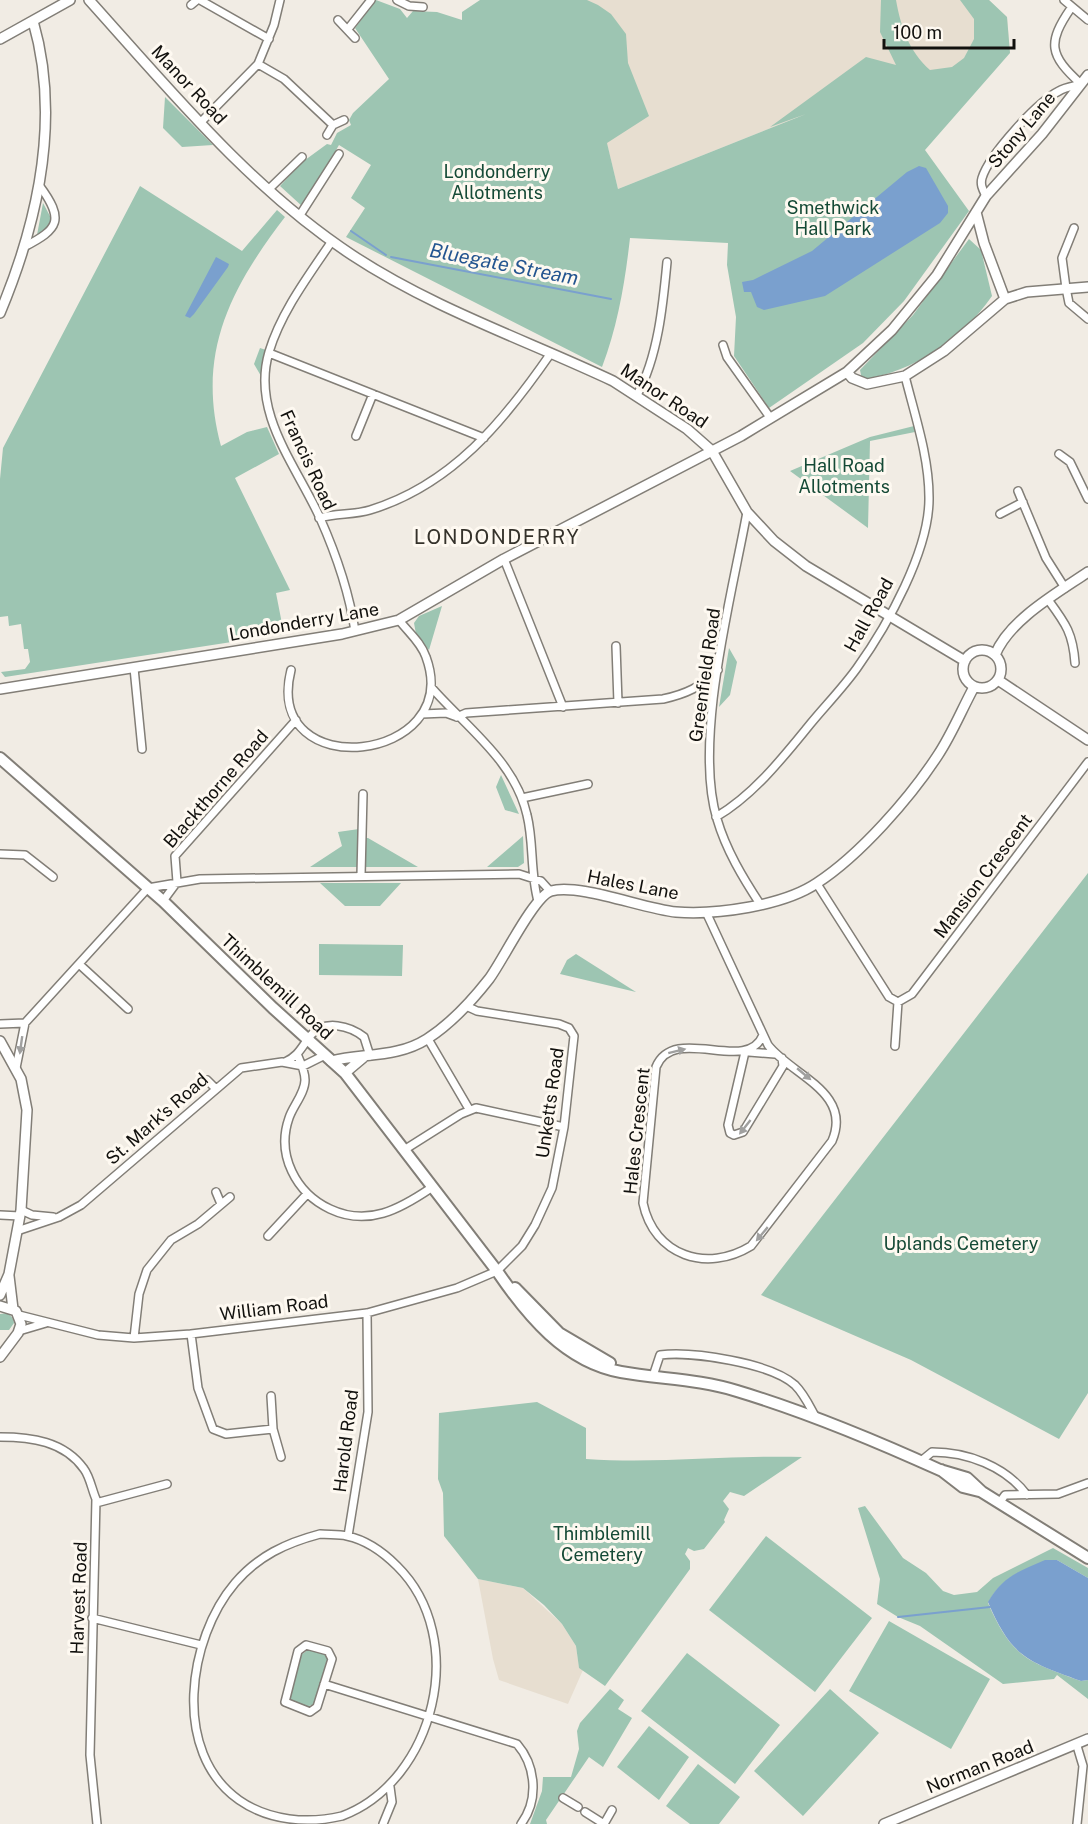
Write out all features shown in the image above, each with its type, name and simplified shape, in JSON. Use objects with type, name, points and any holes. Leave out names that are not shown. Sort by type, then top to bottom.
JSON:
[{"type":"main road","name":"Thimblemill Road","points":[[0,758],[163,901],[273,1008],[345,1073],[431,1188],[497,1271],[559,1333],[595,1356],[635,1373],[719,1385],[815,1416],[940,1470],[967,1478],[982,1492],[1088,1557]]},
{"type":"street","points":[[0,39],[70,0]]},
{"type":"street","name":"Manor Road","points":[[89,0],[200,123],[269,189],[332,241],[405,285],[613,381],[637,395],[687,429],[712,450],[747,512],[774,542],[806,566],[965,661]]},
{"type":"street","points":[[200,123],[258,64],[269,39],[280,0]]},
{"type":"street","points":[[348,29],[370,0]]},
{"type":"street","points":[[397,0],[407,9],[423,7]]},
{"type":"street","points":[[1064,0],[1088,20]]},
{"type":"street","points":[[196,2],[269,39]]},
{"type":"street","name":"Stony Lane","points":[[1071,8],[1057,29],[1054,39],[1063,68],[1081,84]]},
{"type":"street","points":[[338,20],[355,38]]},
{"type":"street","points":[[0,313],[24,247],[39,185],[44,151],[45,91],[41,49],[33,21]]},
{"type":"street","points":[[258,64],[284,79],[333,125]]},
{"type":"street","name":"Stony Lane","points":[[976,212],[986,196],[1042,134],[1088,75]]},
{"type":"street","name":"Stony Lane","points":[[986,196],[982,187],[982,179],[991,162],[1033,109],[1059,90],[1081,84]]},
{"type":"street","points":[[327,135],[333,125],[344,120]]},
{"type":"street","points":[[300,215],[339,154]]},
{"type":"street","points":[[269,189],[302,157]]},
{"type":"street","points":[[24,247],[52,231],[55,223],[52,208],[39,185]]},
{"type":"street","points":[[976,212],[984,243],[1005,299]]},
{"type":"street","name":"Londonderry Lane","points":[[0,689],[355,631],[399,620],[504,559],[712,450],[847,372],[892,330],[937,275],[976,212]]},
{"type":"street","points":[[1074,228],[1062,258],[1066,288],[1069,303],[1088,319]]},
{"type":"street","points":[[965,230],[984,243]]},
{"type":"street","name":"Francis Road","points":[[332,241],[283,320],[269,353],[265,387],[270,420],[320,518],[343,576],[355,631]]},
{"type":"street","points":[[637,395],[644,382],[663,304],[667,262]]},
{"type":"street","points":[[847,372],[852,378],[867,384],[905,376],[944,351],[1005,299],[1027,292],[1088,286]]},
{"type":"street","points":[[723,345],[727,357],[769,416]]},
{"type":"street","points":[[269,353],[484,438]]},
{"type":"street","points":[[320,518],[367,511],[401,499],[459,463],[503,418],[552,353]]},
{"type":"street","name":"Hall Road","points":[[716,817],[728,810],[778,763],[856,668],[888,615],[922,541],[930,499],[926,461],[905,376]]},
{"type":"street","points":[[356,436],[374,394]]},
{"type":"street","points":[[1059,454],[1070,462],[1088,499]]},
{"type":"street","points":[[1018,491],[1046,558],[1065,588]]},
{"type":"street","points":[[1000,514],[1023,502]]},
{"type":"street","name":"Greenfield Road","points":[[747,512],[718,669],[709,753],[716,817],[726,846],[760,904]]},
{"type":"street","points":[[504,559],[563,706]]},
{"type":"street","points":[[994,655],[999,643],[1015,625],[1088,572]]},
{"type":"street","points":[[1048,601],[1070,632],[1075,663]]},
{"type":"street","points":[[291,670],[288,691],[296,720],[307,734],[335,747],[362,749],[402,733],[422,714],[431,687],[426,657],[419,644],[399,620]]},
{"type":"street","points":[[616,646],[618,703]]},
{"type":"street","points":[[978,651],[994,655],[1001,664],[998,680],[990,687],[974,687],[963,673],[965,661],[978,651]]},
{"type":"street","points":[[134,668],[142,749]]},
{"type":"street","points":[[422,714],[446,713],[458,717],[466,713],[663,699],[684,694],[703,685],[718,669]]},
{"type":"street","points":[[998,680],[1088,740]]},
{"type":"street","points":[[431,687],[482,739],[506,769],[522,798],[531,836],[531,876],[538,901]]},
{"type":"street","name":"Hales Lane","points":[[550,891],[570,890],[675,912],[706,912],[786,898],[817,884],[884,825],[938,755],[974,687]]},
{"type":"street","name":"Blackthorne Road","points":[[177,882],[175,856],[296,720]]},
{"type":"street","name":"Mansion Crescent","points":[[898,1002],[912,994],[1088,762]]},
{"type":"street","points":[[522,798],[588,784]]},
{"type":"street","points":[[361,875],[363,794]]},
{"type":"street","points":[[0,854],[25,855],[52,877]]},
{"type":"street","points":[[16,1068],[25,1023],[148,888],[177,882],[361,875],[519,874],[542,881],[550,891],[538,901],[491,977],[466,1006],[428,1039],[394,1053],[328,1058],[303,1066]]},
{"type":"street","points":[[163,901],[177,882]]},
{"type":"street","points":[[817,884],[889,996],[898,1002],[895,1046]]},
{"type":"street","name":"Hales Crescent","points":[[706,912],[762,1035],[778,1056],[808,1077],[830,1102],[836,1122],[832,1142],[751,1246],[740,1253],[714,1260],[687,1257],[658,1237],[648,1220],[644,1203],[657,1066],[663,1055],[675,1049],[747,1052],[778,1056]]},
{"type":"street","points":[[79,964],[128,1009]]},
{"type":"street","name":"Unketts Road","points":[[466,1006],[477,1011],[559,1024],[569,1028],[574,1036],[564,1127],[552,1188],[544,1208],[522,1246],[497,1271]]},
{"type":"street","points":[[0,1024],[25,1023]]},
{"type":"street","points":[[309,1039],[321,1028],[332,1025],[347,1027],[364,1037],[368,1056]]},
{"type":"street","points":[[762,1035],[759,1045],[747,1052],[728,1125],[728,1130],[734,1135],[743,1132],[783,1066],[778,1056]]},
{"type":"street","name":"St. Mark's Road","points":[[282,1062],[297,1054],[309,1039]]},
{"type":"street","points":[[428,1039],[469,1109]]},
{"type":"street","points":[[0,1041],[16,1068],[25,1094],[27,1110],[20,1213],[9,1274],[0,1295]]},
{"type":"street","points":[[297,1054],[303,1066],[305,1082],[288,1120],[285,1133],[286,1157],[294,1177],[307,1194],[320,1204],[339,1213],[361,1217],[385,1215],[431,1188]]},
{"type":"street","points":[[345,1073],[368,1056]]},
{"type":"street","name":"St. Mark's Road","points":[[17,1231],[59,1217],[81,1205],[241,1068],[282,1062],[303,1066]]},
{"type":"street","points":[[207,1080],[215,1088]]},
{"type":"street","points":[[404,1150],[469,1109],[476,1108],[564,1127]]},
{"type":"street","points":[[216,1192],[221,1204]]},
{"type":"street","points":[[268,1236],[307,1194]]},
{"type":"street","points":[[134,1338],[139,1294],[147,1270],[171,1240],[198,1224],[230,1197]]},
{"type":"street","points":[[0,1215],[20,1213],[59,1217]]},
{"type":"street","name":"William Road","points":[[16,1312],[48,1323],[98,1335],[134,1338],[192,1334],[368,1313],[457,1288],[497,1271]]},
{"type":"street","points":[[0,1357],[16,1334],[16,1312],[9,1274]]},
{"type":"street","points":[[0,1306],[16,1312]]},
{"type":"street","name":"Harold Road","points":[[348,1536],[368,1412],[368,1313]]},
{"type":"street","name":"William Road","points":[[16,1334],[48,1323]]},
{"type":"street","points":[[0,1340],[16,1334]]},
{"type":"street","points":[[192,1334],[198,1388],[213,1428],[226,1434],[273,1429]]},
{"type":"street","points":[[654,1376],[660,1355],[668,1354],[708,1358],[757,1368],[778,1374],[794,1384],[806,1397],[815,1416]]},
{"type":"street","points":[[271,1396],[273,1429],[280,1457]]},
{"type":"street","name":"Harvest Road","points":[[0,1437],[38,1439],[68,1453],[85,1469],[96,1503],[90,1755],[97,1824]]},
{"type":"street","points":[[921,1461],[932,1452],[949,1452],[976,1459],[1018,1483],[1027,1495]]},
{"type":"street","points":[[1000,1502],[1005,1495],[1058,1494],[1088,1483]]},
{"type":"street","points":[[96,1503],[167,1484]]},
{"type":"street","points":[[320,1534],[348,1536],[387,1555],[405,1574],[419,1595],[430,1628],[436,1664],[436,1690],[415,1750],[390,1787],[362,1808],[317,1824],[291,1822],[247,1806],[234,1797],[219,1781],[205,1758],[195,1718],[195,1688],[201,1645],[210,1623],[235,1583],[266,1555],[288,1543],[320,1534]]},
{"type":"street","points":[[92,1618],[201,1645]]},
{"type":"street","points":[[306,1645],[331,1654],[324,1684],[315,1710],[310,1712],[285,1702],[301,1647],[306,1645]]},
{"type":"street","points":[[324,1684],[517,1744],[525,1753],[531,1768],[532,1795],[521,1824]]},
{"type":"street","name":"Norman Road","points":[[884,1824],[1077,1746],[1088,1739]]},
{"type":"street","points":[[1077,1746],[1083,1767],[1077,1824]]},
{"type":"street","points":[[383,1824],[392,1802],[390,1787]]},
{"type":"street","points":[[563,1798],[578,1808]]},
{"type":"street","points":[[585,1812],[604,1824],[612,1810]]},
{"type":"shaded area","points":[[572,0],[989,0],[1007,17],[1010,53],[871,88],[618,189]]},
{"type":"shaded area","points":[[478,1579],[523,1588],[562,1624],[576,1646],[579,1668],[583,1670],[568,1704],[499,1680]]},
{"type":"green space","points":[[376,0],[400,9],[407,18],[413,11],[437,12],[462,20],[462,12],[480,0],[587,0],[611,14],[626,34],[628,63],[649,116],[607,143],[618,189],[806,114],[770,127],[866,57],[896,65],[880,32],[881,0],[896,0],[900,20],[911,47],[930,70],[952,67],[964,58],[974,39],[974,19],[960,0],[989,0],[1007,17],[1010,53],[925,150],[969,211],[904,301],[863,343],[769,408],[734,356],[736,317],[727,265],[728,243],[630,238],[620,303],[602,367],[346,237],[365,208],[351,198],[371,165],[339,145],[303,207],[280,186],[301,163],[327,144],[331,145],[337,133],[351,125],[349,120],[353,113],[389,79],[355,28]]},
{"type":"green space","points":[[165,97],[213,145],[182,147],[163,128]]},
{"type":"green space","points":[[140,186],[242,251],[277,210],[285,217],[248,270],[234,297],[223,324],[216,352],[213,382],[214,413],[221,446],[247,432],[267,427],[279,454],[235,478],[290,590],[276,593],[284,634],[5,677],[1,672],[25,669],[30,662],[28,649],[24,649],[21,624],[9,626],[8,616],[0,617],[0,479],[3,448]]},
{"type":"green space","points":[[43,203],[51,218],[49,226],[37,235]]},
{"type":"green space","points":[[969,239],[981,250],[992,296],[980,312],[951,340],[918,361],[881,376],[862,380],[860,370],[913,315]]},
{"type":"green space","points":[[260,348],[266,350],[261,376],[254,364]]},
{"type":"green space","name":"Hall Road Allotments","points":[[914,426],[915,432],[870,441],[868,528],[790,471],[870,437]]},
{"type":"green space","points":[[442,606],[429,650],[416,634],[414,623],[419,616]]},
{"type":"green space","points":[[729,648],[737,662],[730,695],[719,707]]},
{"type":"green space","points":[[501,775],[519,814],[505,810],[496,787]]},
{"type":"green space","points":[[359,829],[359,838],[368,838],[418,867],[310,867],[342,846],[338,832]]},
{"type":"green space","points":[[523,836],[524,863],[518,867],[487,867]]},
{"type":"green space","name":"Uplands Cemetery","points":[[1088,873],[1088,1393],[1059,1439],[911,1360],[761,1295]]},
{"type":"green space","points":[[320,883],[401,883],[380,906],[345,906]]},
{"type":"green space","points":[[319,944],[403,945],[402,976],[319,975]]},
{"type":"green space","points":[[576,954],[636,992],[560,974],[567,960]]},
{"type":"green space","points":[[0,1314],[11,1316],[14,1323],[9,1330],[0,1330]]},
{"type":"green space","name":"Thimblemill Cemetery","points":[[537,1402],[586,1428],[586,1459],[640,1461],[802,1457],[744,1496],[730,1492],[723,1501],[729,1509],[725,1522],[704,1549],[694,1551],[688,1548],[685,1554],[690,1561],[690,1569],[605,1686],[579,1668],[576,1646],[562,1624],[544,1605],[523,1588],[478,1579],[444,1536],[443,1493],[438,1479],[439,1413]]},
{"type":"green space","points":[[865,1506],[903,1558],[926,1573],[943,1591],[954,1595],[977,1592],[993,1578],[1053,1548],[1088,1568],[1088,1578],[1057,1560],[1026,1569],[1001,1585],[988,1603],[1005,1636],[1014,1647],[1034,1662],[1047,1668],[1081,1681],[1088,1680],[1088,1699],[1057,1675],[1054,1679],[1003,1684],[920,1626],[898,1617],[877,1604],[880,1579],[858,1508]]},
{"type":"green space","points":[[766,1536],[872,1618],[815,1692],[709,1610]]},
{"type":"green space","points":[[889,1621],[990,1679],[951,1749],[849,1691]]},
{"type":"green space","points":[[309,1649],[325,1652],[328,1661],[315,1704],[303,1708],[290,1702],[288,1698],[300,1656]]},
{"type":"green space","points":[[687,1653],[780,1725],[735,1784],[641,1711]]},
{"type":"green space","points":[[610,1689],[624,1700],[618,1709],[632,1718],[603,1767],[589,1757],[546,1820],[547,1824],[530,1824],[542,1791],[543,1777],[571,1777],[579,1749],[577,1731],[580,1723]]},
{"type":"green space","points":[[830,1689],[879,1733],[803,1816],[754,1771]]},
{"type":"green space","points":[[649,1726],[689,1757],[659,1800],[617,1767]]},
{"type":"green space","points":[[698,1764],[740,1797],[719,1824],[690,1824],[666,1806]]},
{"type":"water","points":[[919,166],[926,168],[948,206],[948,213],[940,223],[825,296],[764,310],[757,307],[751,292],[744,292],[742,282],[753,280],[812,251],[907,172]]},
{"type":"water","points":[[216,257],[229,264],[228,267],[194,314],[190,318],[185,316]]},
{"type":"water","points":[[1045,1560],[1057,1560],[1088,1578],[1088,1680],[1081,1681],[1062,1674],[1023,1655],[1005,1635],[988,1602],[1005,1581]]},
{"type":"waterway","name":"Bluegate Stream","points":[[351,231],[386,255]]},
{"type":"waterway","name":"Bluegate Stream","points":[[391,257],[611,299]]},
{"type":"waterway","points":[[898,1617],[990,1607]]},
{"type":"district","name":"LONDONDERRY","points":[[497,537]]},
{"type":"park label","name":"Londonderry Allotments","points":[[497,182]]},
{"type":"park label","name":"Smethwick Hall Park","points":[[833,218]]}]
